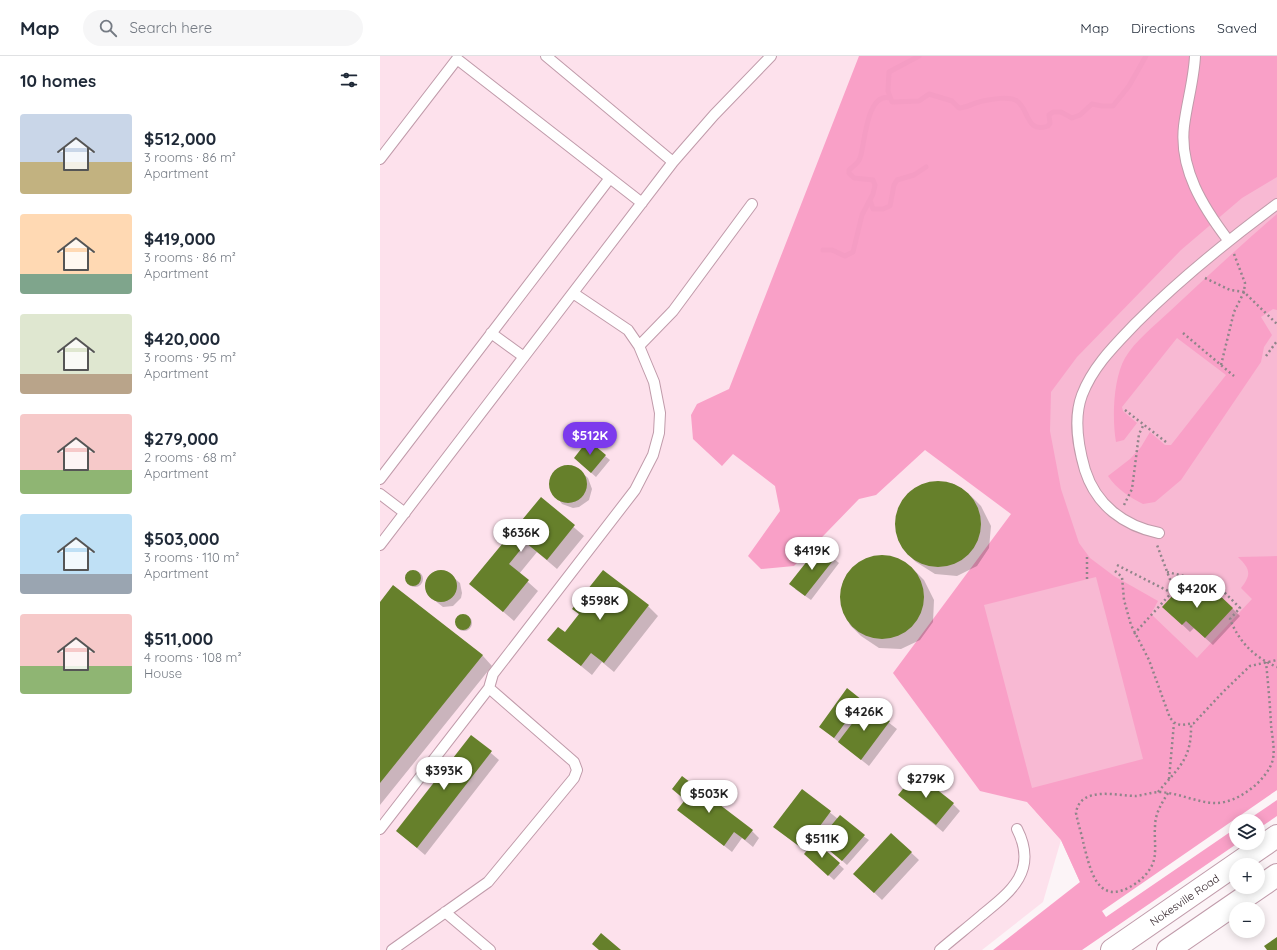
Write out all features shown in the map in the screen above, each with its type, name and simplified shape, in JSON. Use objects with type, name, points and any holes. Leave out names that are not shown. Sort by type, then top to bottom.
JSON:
[{"type":"highway","name":"Nokesville Road","points":[[1112,950],[1277,836]]},
{"type":"highway","points":[[1168,950],[1277,875]]},
{"type":"lane","points":[[546,56],[673,162]]},
{"type":"lane","points":[[380,545],[673,162],[714,115],[770,56]]},
{"type":"lane","points":[[1195,56],[1184,127],[1185,156],[1190,177],[1202,202],[1228,240]]},
{"type":"lane","points":[[380,159],[457,59],[642,203]]},
{"type":"lane","points":[[380,479],[610,178]]},
{"type":"lane","points":[[639,346],[673,311],[752,204]]},
{"type":"lane","points":[[1155,533],[1141,529],[1118,516],[1108,508],[1094,491],[1086,473],[1078,434],[1078,416],[1082,397],[1088,381],[1109,351],[1164,295],[1228,240],[1277,204]]},
{"type":"lane","points":[[380,829],[488,688],[493,674],[635,490],[653,455],[659,433],[660,413],[654,382],[639,346],[628,330],[574,293]]},
{"type":"lane","points":[[491,333],[524,357]]},
{"type":"lane","points":[[380,494],[405,513]]},
{"type":"lane","points":[[392,950],[488,882],[574,778],[577,770],[574,762],[488,688]]},
{"type":"lane","points":[[940,950],[1010,893],[1020,878],[1024,863],[1024,848],[1017,829]]},
{"type":"lane","points":[[445,912],[490,950]]},
{"type":"path","points":[[1221,365],[1234,312],[1244,292],[1245,283],[1242,272],[1228,240]]},
{"type":"path","points":[[1192,271],[1225,289],[1244,292],[1277,324]]},
{"type":"path","points":[[1183,333],[1234,376]]},
{"type":"path","points":[[1266,356],[1277,341]]},
{"type":"path","points":[[1125,410],[1166,442]]},
{"type":"path","points":[[1118,516],[1132,489],[1139,434],[1144,424]]},
{"type":"path","points":[[1134,634],[1174,590],[1155,533]]},
{"type":"path","points":[[1087,554],[1087,579]]},
{"type":"path","points":[[1117,564],[1172,593]]},
{"type":"path","points":[[1115,571],[1122,577],[1124,600],[1134,634],[1149,660],[1170,718],[1174,722],[1182,725],[1191,724],[1198,720],[1223,692],[1250,666],[1277,660]]},
{"type":"path","points":[[1167,572],[1188,577],[1206,593],[1213,586],[1218,586],[1240,608],[1230,619],[1238,636],[1250,651],[1266,662],[1277,667]]},
{"type":"path","points":[[1168,793],[1155,820],[1155,854],[1150,870],[1138,882],[1125,890],[1116,892],[1104,889],[1096,882],[1092,874],[1077,818],[1078,807],[1089,797],[1099,793],[1137,796],[1158,792],[1168,793],[1209,802],[1225,802],[1251,788],[1265,775],[1271,764],[1274,747],[1266,662]]},
{"type":"path","points":[[1169,779],[1174,722]]},
{"type":"path","points":[[1158,792],[1186,757],[1190,744],[1191,724]]},
{"type":"shaded area","points":[[380,56],[882,56],[915,396],[1038,495],[916,676],[1061,840],[1043,902],[982,950],[380,950]]},
{"type":"shaded area","points":[[859,56],[1277,56],[1277,177],[1242,198],[1181,250],[1077,357],[1051,392],[1050,431],[1061,489],[1079,543],[1090,558],[1114,576],[1158,601],[1151,614],[1197,658],[1252,599],[1241,588],[1247,579],[1248,572],[1245,565],[1238,557],[1277,556],[1277,790],[1242,814],[1229,814],[1229,823],[1102,911],[1106,917],[1229,833],[1229,849],[1082,950],[993,950],[1080,882],[1061,840],[1027,802],[980,791],[893,673],[1011,514],[925,450],[876,495],[859,499],[794,566],[761,569],[748,556],[780,511],[775,486],[733,454],[722,466],[693,439],[691,415],[697,404],[729,389]],"holes":[[[1096,577],[1143,759],[1032,788],[984,605]]]},
{"type":"shaded area","points":[[882,56],[1277,56],[1277,790],[1080,882],[1061,840],[916,676],[1038,495]]},
{"type":"shaded area","points":[[1277,214],[1277,310],[1273,309],[1261,317],[1272,335],[1264,347],[1261,362],[1181,480],[1155,502],[1143,504],[1115,485],[1108,476],[1130,459],[1141,447],[1150,432],[1165,445],[1171,445],[1226,375],[1177,338],[1122,407],[1123,411],[1137,423],[1124,440],[1116,442],[1114,399],[1118,377],[1125,358],[1145,334]]},
{"type":"shaded area","points":[[1277,800],[1277,816],[1265,824],[1265,814],[1256,814]]},
{"type":"building","points":[[588,440],[606,455],[591,473],[574,458]]},
{"type":"building","points":[[564,465],[572,465],[579,468],[584,473],[587,484],[584,495],[579,500],[572,503],[564,503],[557,500],[552,495],[549,488],[549,480],[552,473],[557,468]]},
{"type":"building","points":[[938,481],[946,482],[962,488],[974,500],[980,516],[980,532],[974,548],[962,560],[946,566],[938,567],[930,566],[914,560],[902,548],[896,532],[895,524],[896,516],[902,500],[914,488],[930,482]]},
{"type":"building","points":[[541,497],[575,525],[547,560],[526,543],[509,564],[529,580],[503,612],[469,584]]},
{"type":"building","points":[[819,546],[835,558],[805,596],[789,584]]},
{"type":"building","points":[[882,555],[898,558],[912,567],[921,581],[924,597],[921,613],[912,627],[898,636],[882,639],[866,636],[852,627],[843,613],[840,597],[843,581],[852,567],[866,558]]},
{"type":"building","points":[[410,570],[416,570],[421,575],[419,584],[416,586],[410,586],[405,581],[405,575]]},
{"type":"building","points":[[438,570],[444,570],[453,574],[457,586],[453,598],[444,602],[438,602],[429,598],[425,589],[425,583],[429,574]]},
{"type":"building","points":[[603,570],[649,605],[604,663],[591,653],[581,666],[547,640],[558,627],[565,632],[579,614],[572,609]]},
{"type":"building","points":[[1187,580],[1206,598],[1214,590],[1233,608],[1205,638],[1186,621],[1182,625],[1162,607]]},
{"type":"building","points":[[393,585],[483,655],[380,783],[380,602]]},
{"type":"building","points":[[460,614],[466,614],[471,619],[469,628],[466,630],[460,630],[455,625],[455,619]]},
{"type":"building","points":[[847,688],[862,700],[834,738],[819,727]]},
{"type":"building","points":[[867,704],[890,721],[861,760],[838,742]]},
{"type":"building","points":[[471,735],[492,751],[417,848],[396,831]]},
{"type":"building","points":[[916,773],[954,803],[936,825],[898,795]]},
{"type":"building","points":[[682,776],[753,830],[745,840],[734,832],[724,846],[677,810],[685,800],[672,789]]},
{"type":"building","points":[[802,789],[831,811],[803,849],[773,827]]},
{"type":"building","points":[[840,815],[865,835],[842,861],[818,841]]},
{"type":"building","points":[[891,833],[912,852],[874,893],[853,874]]},
{"type":"building","points":[[815,841],[840,863],[828,876],[804,854]]},
{"type":"building","points":[[601,933],[621,950],[599,950],[592,944]]},
{"type":"building","points":[[1277,937],[1277,950],[1267,950],[1264,946]]},
{"type":"waterway","points":[[919,56],[889,72],[888,91],[892,102],[919,101],[929,94],[952,101],[959,108],[986,100],[1000,98],[1014,99],[1024,109],[1032,124],[1041,128],[1048,126],[1050,123],[1049,115],[1053,112],[1061,112],[1072,118],[1080,115],[1092,104],[1113,106],[1129,86],[1146,56]]},
{"type":"waterway","points":[[823,250],[832,250],[845,256],[853,252],[862,215],[873,194],[875,185],[873,180],[854,178],[849,173],[849,170],[860,158],[871,111],[876,103],[882,98],[890,98]]},
{"type":"waterway","points":[[870,200],[873,209],[883,209],[890,206],[894,185],[897,180],[914,175],[926,167]]}]
